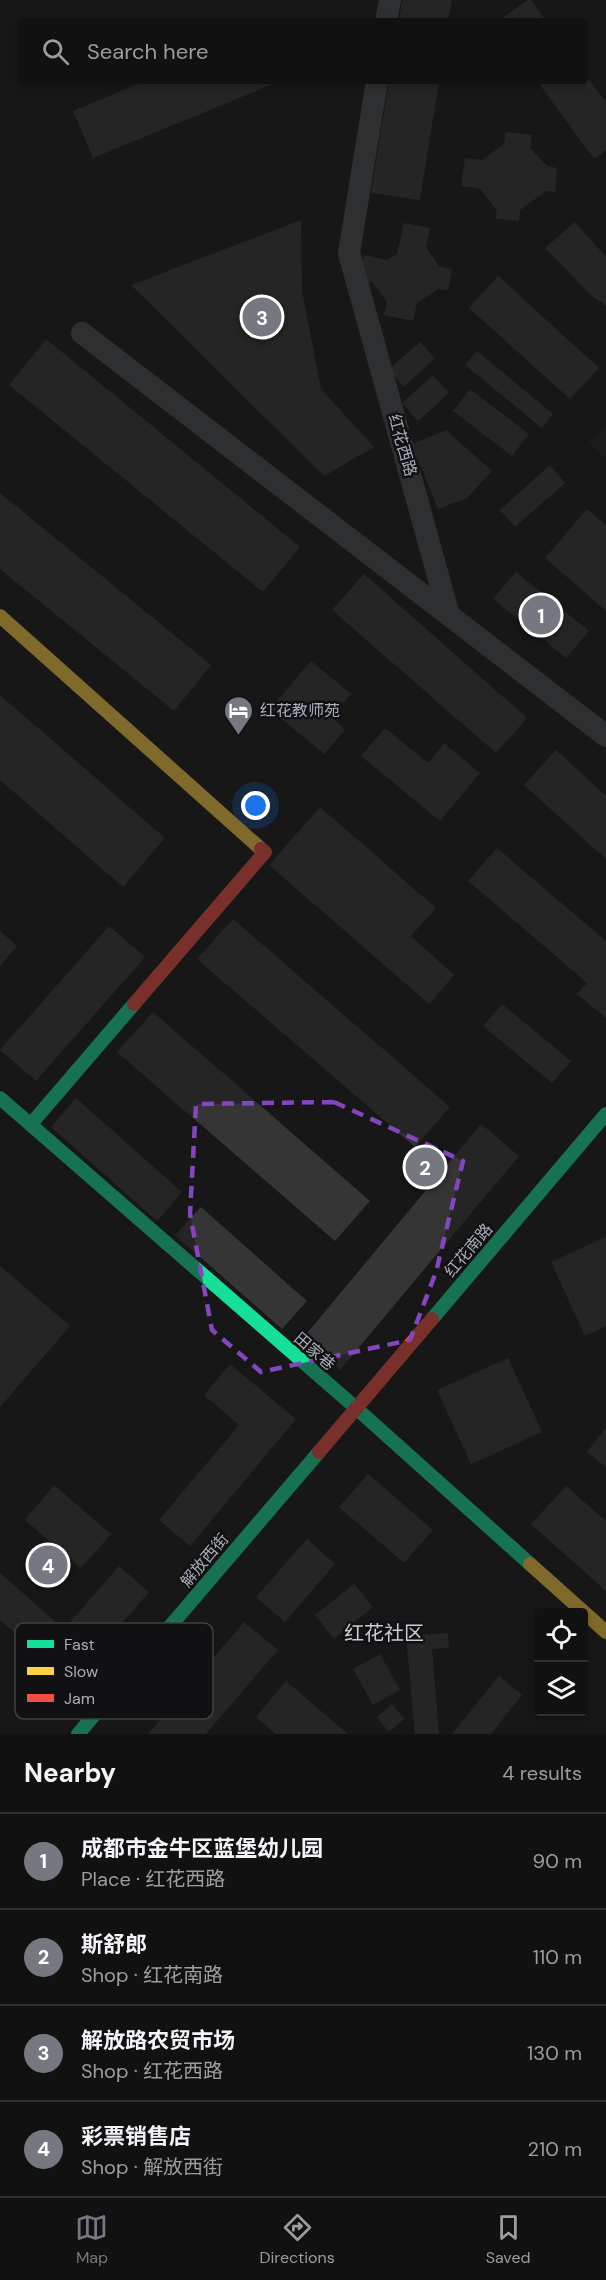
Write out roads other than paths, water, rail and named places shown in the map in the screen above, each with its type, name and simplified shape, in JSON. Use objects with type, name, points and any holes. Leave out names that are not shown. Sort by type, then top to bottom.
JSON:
[{"type":"street","points":[[387,18],[390,0]]},
{"type":"street","name":"红花西路","points":[[377,84],[349,253],[448,612]]},
{"type":"street","points":[[82,333],[448,612],[606,736]]},
{"type":"street","points":[[0,616],[265,852],[31,1124]]},
{"type":"street","name":"田家巷","points":[[0,1098],[356,1408],[606,1632]]},
{"type":"street","name":"红花南路","points":[[356,1408],[606,1114]]},
{"type":"street","name":"解放西街","points":[[173,1623],[356,1408]]},
{"type":"street","name":"解放西街","points":[[78,1734],[91,1719]]},
{"type":"place","name":"解放路农贸市场","points":[[262,317]]},
{"type":"place","name":"成都市金牛区蓝堡幼儿园","points":[[541,615]]},
{"type":"place","name":"红花教师苑","points":[[239,736]]},
{"type":"place","name":"斯舒郎","points":[[425,1167]]},
{"type":"place","name":"彩票销售店","points":[[48,1565]]},
{"type":"district","name":"红花社区","points":[[384,1633]]}]
